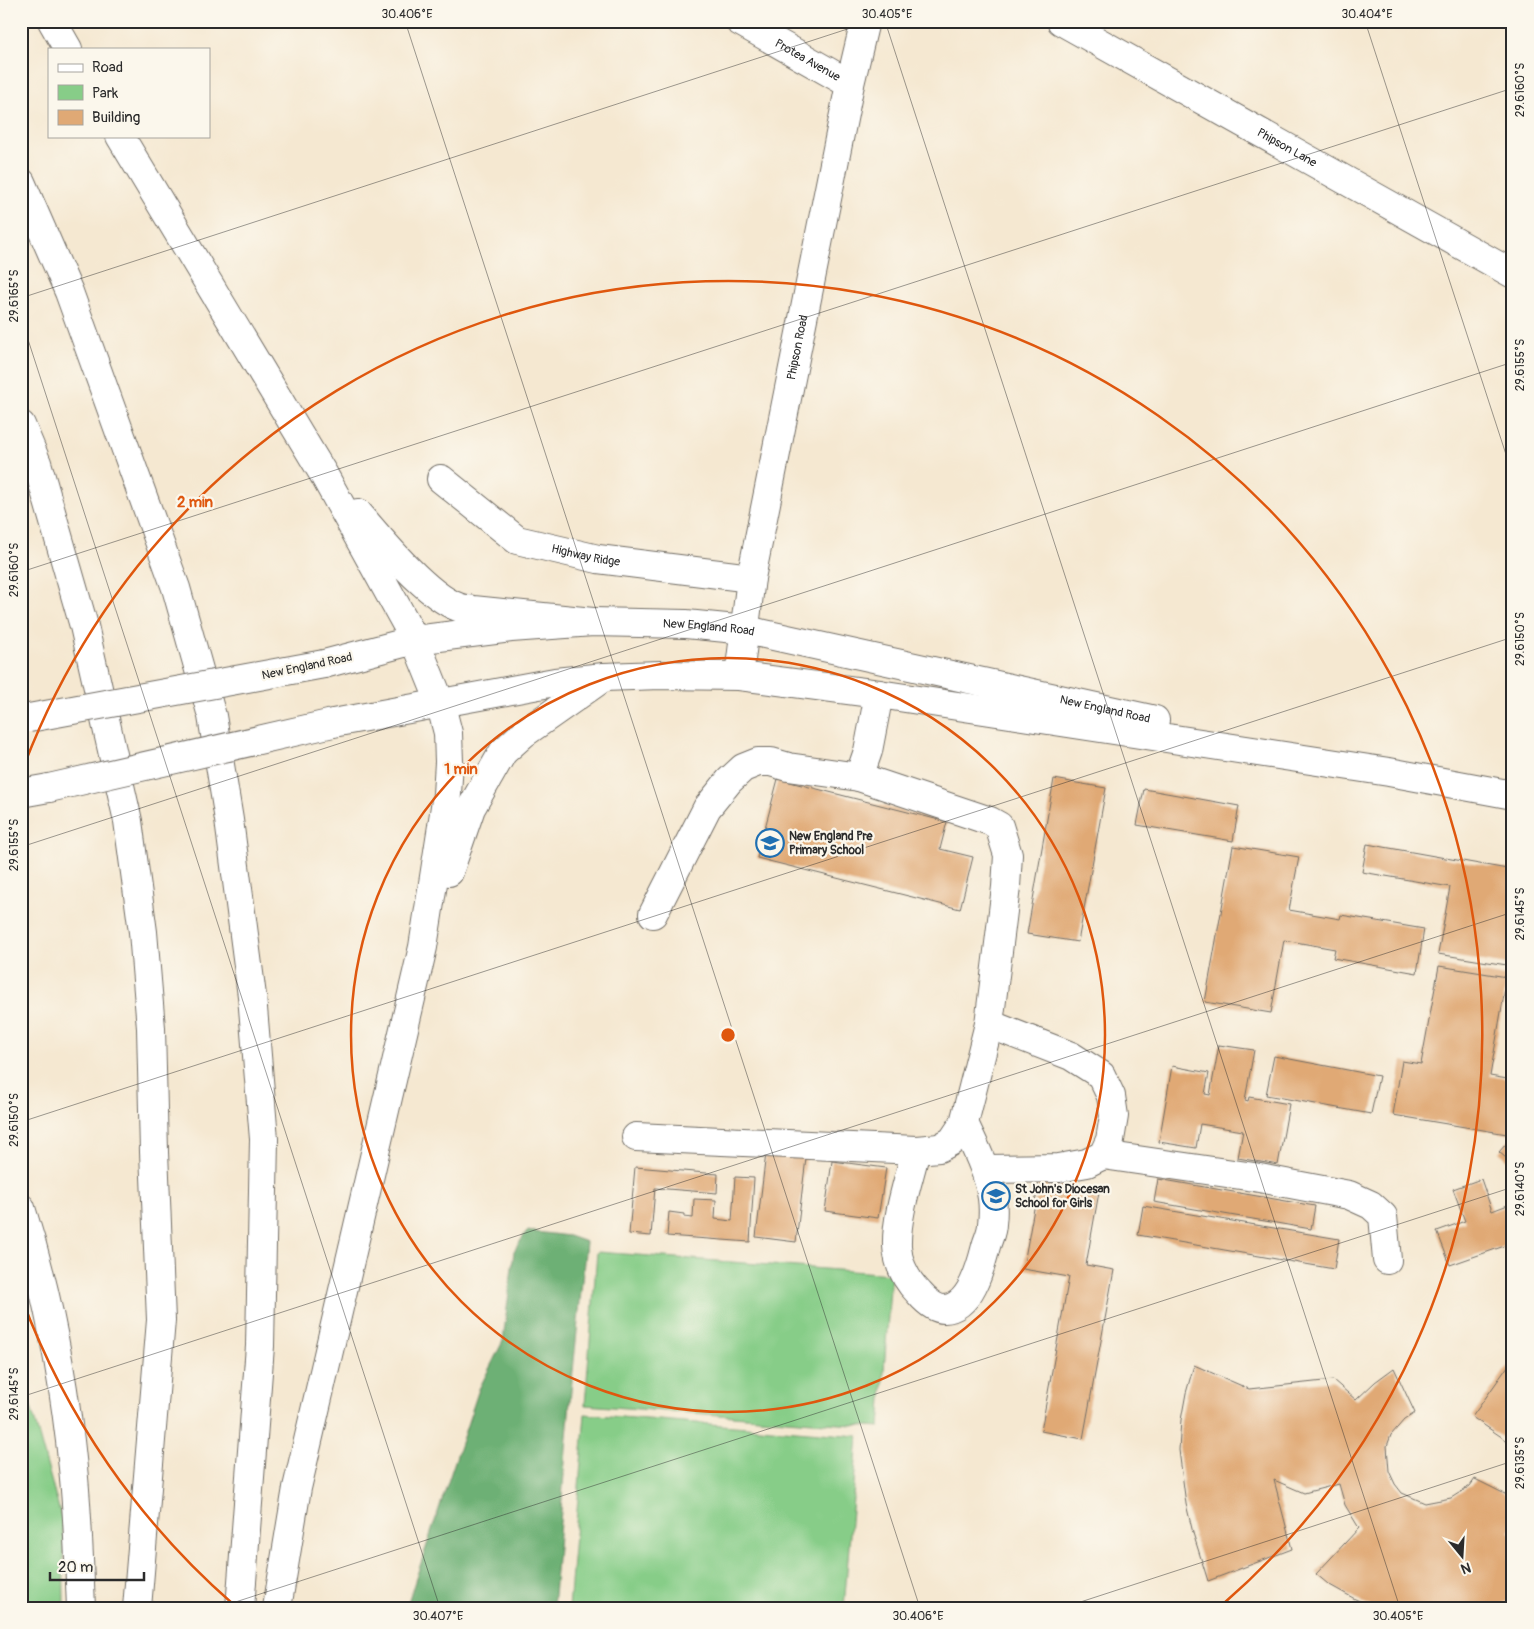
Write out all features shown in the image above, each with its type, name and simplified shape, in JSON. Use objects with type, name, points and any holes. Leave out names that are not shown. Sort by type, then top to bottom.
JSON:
[{"type":"main road","points":[[52,21],[67,48]]},
{"type":"main road","name":"Protea Avenue","points":[[739,21],[850,84]]},
{"type":"main road","name":"Phipson Road","points":[[739,676],[751,578],[850,84],[865,21]]},
{"type":"main road","name":"Phipson Lane","points":[[1061,21],[1513,274]]},
{"type":"main road","points":[[121,138],[324,474],[415,640],[440,702],[448,733],[448,794],[423,947],[300,1478],[277,1608]]},
{"type":"main road","points":[[21,182],[69,292],[176,588],[212,716],[229,820],[252,996],[264,1139],[260,1346],[240,1608]]},
{"type":"main road","points":[[21,425],[37,463],[84,626],[128,821],[143,932],[151,1028],[161,1320],[137,1608]]},
{"type":"main road","points":[[324,474],[385,544],[419,579],[443,599],[458,607],[473,610],[593,622]]},
{"type":"main road","name":"Highway Ridge","points":[[441,480],[517,540],[598,558],[751,578]]},
{"type":"main road","name":"New England Road","points":[[25,718],[324,664],[415,640],[511,628],[593,622],[686,624],[746,630],[990,682],[1389,772]]},
{"type":"main road","name":"New England Road","points":[[21,793],[333,723],[440,702],[555,682],[604,677],[660,675],[739,676],[879,694],[1389,772],[1513,795]]},
{"type":"main road","points":[[423,947],[471,808],[503,752],[530,728],[604,677]]},
{"type":"main road","points":[[990,682],[1013,691],[1024,698],[1027,706],[1026,717]]},
{"type":"main road","points":[[859,777],[868,751],[879,694]]},
{"type":"main road","points":[[636,1137],[916,1150],[939,1148],[952,1141],[964,1123],[989,1024],[1006,887],[1008,855],[999,826],[990,821],[859,777],[788,767],[771,762],[758,762],[744,768],[729,781],[707,808],[654,914]]},
{"type":"main road","points":[[989,1024],[1072,1056],[1101,1075],[1111,1096],[1114,1116],[1110,1140],[1103,1155]]},
{"type":"main road","points":[[916,1150],[898,1224],[897,1245],[899,1261],[905,1277],[912,1286],[935,1307],[944,1309],[962,1300],[977,1279],[992,1226],[992,1198],[985,1169],[964,1123]]},
{"type":"main road","points":[[985,1169],[1059,1168],[1087,1163],[1103,1155],[1254,1177],[1348,1196],[1371,1205],[1383,1216],[1387,1260]]},
{"type":"main road","points":[[21,1208],[30,1236],[57,1350],[73,1469],[81,1608]]},
{"type":"green space","points":[[527,1231],[569,1236],[586,1242],[570,1401],[553,1608],[406,1608],[479,1389],[503,1341],[514,1251]]},
{"type":"green space","points":[[597,1252],[891,1274],[880,1427],[585,1405]]},
{"type":"green space","points":[[21,1371],[63,1523],[64,1608],[21,1608]]},
{"type":"green space","points":[[585,1414],[858,1436],[844,1608],[569,1608]]},
{"type":"building","points":[[778,779],[947,822],[940,849],[973,857],[960,909],[757,858]]},
{"type":"building","points":[[1054,779],[1106,788],[1078,942],[1027,934]]},
{"type":"building","points":[[1144,789],[1239,806],[1233,841],[1137,825]]},
{"type":"building","points":[[1367,844],[1513,870],[1513,966],[1438,954],[1450,887],[1362,872]]},
{"type":"building","points":[[1233,846],[1299,857],[1289,910],[1340,919],[1341,915],[1424,929],[1417,973],[1333,958],[1335,949],[1284,940],[1271,1013],[1205,1002]]},
{"type":"building","points":[[1439,966],[1507,977],[1490,1076],[1513,1080],[1513,1135],[1393,1115],[1402,1061],[1421,1064]]},
{"type":"building","points":[[1219,1045],[1254,1050],[1245,1100],[1248,1101],[1249,1097],[1289,1104],[1278,1165],[1238,1158],[1243,1131],[1200,1124],[1196,1148],[1159,1142],[1172,1066],[1209,1073],[1205,1094],[1210,1095]]},
{"type":"building","points":[[1274,1056],[1379,1076],[1371,1114],[1266,1095]]},
{"type":"building","points":[[1513,1136],[1513,1164],[1499,1152]]},
{"type":"building","points":[[766,1153],[806,1158],[796,1242],[756,1237]]},
{"type":"building","points":[[832,1161],[886,1168],[878,1218],[825,1211]]},
{"type":"building","points":[[635,1167],[718,1174],[717,1193],[655,1188],[651,1236],[629,1234]]},
{"type":"building","points":[[735,1177],[754,1178],[750,1242],[667,1236],[669,1212],[684,1214],[684,1217],[693,1218],[694,1199],[716,1200],[715,1219],[732,1221]]},
{"type":"building","points":[[1158,1179],[1315,1206],[1311,1229],[1154,1202]]},
{"type":"building","points":[[1481,1179],[1492,1211],[1513,1203],[1513,1243],[1450,1265],[1437,1231],[1465,1221],[1453,1189]]},
{"type":"building","points":[[1039,1181],[1099,1192],[1086,1265],[1114,1270],[1083,1439],[1041,1431],[1069,1277],[1023,1269]]},
{"type":"building","points":[[1143,1206],[1339,1239],[1334,1269],[1138,1235]]},
{"type":"building","points":[[1513,1359],[1513,1443],[1512,1444],[1472,1417]]},
{"type":"building","points":[[1194,1365],[1249,1389],[1333,1380],[1356,1400],[1375,1382],[1394,1368],[1415,1413],[1404,1420],[1391,1435],[1387,1446],[1389,1471],[1395,1484],[1402,1493],[1425,1503],[1451,1498],[1470,1486],[1475,1479],[1513,1498],[1513,1526],[1509,1531],[1513,1534],[1513,1598],[1492,1608],[1376,1608],[1355,1599],[1328,1584],[1316,1574],[1359,1528],[1345,1505],[1339,1484],[1304,1493],[1274,1480],[1292,1549],[1208,1581],[1186,1504],[1179,1450],[1181,1420]]},
{"type":"place","name":"New England Pre Primary School","points":[[770,843]]},
{"type":"place","name":"St John's Diocesan School for Girls","points":[[996,1196]]}]
